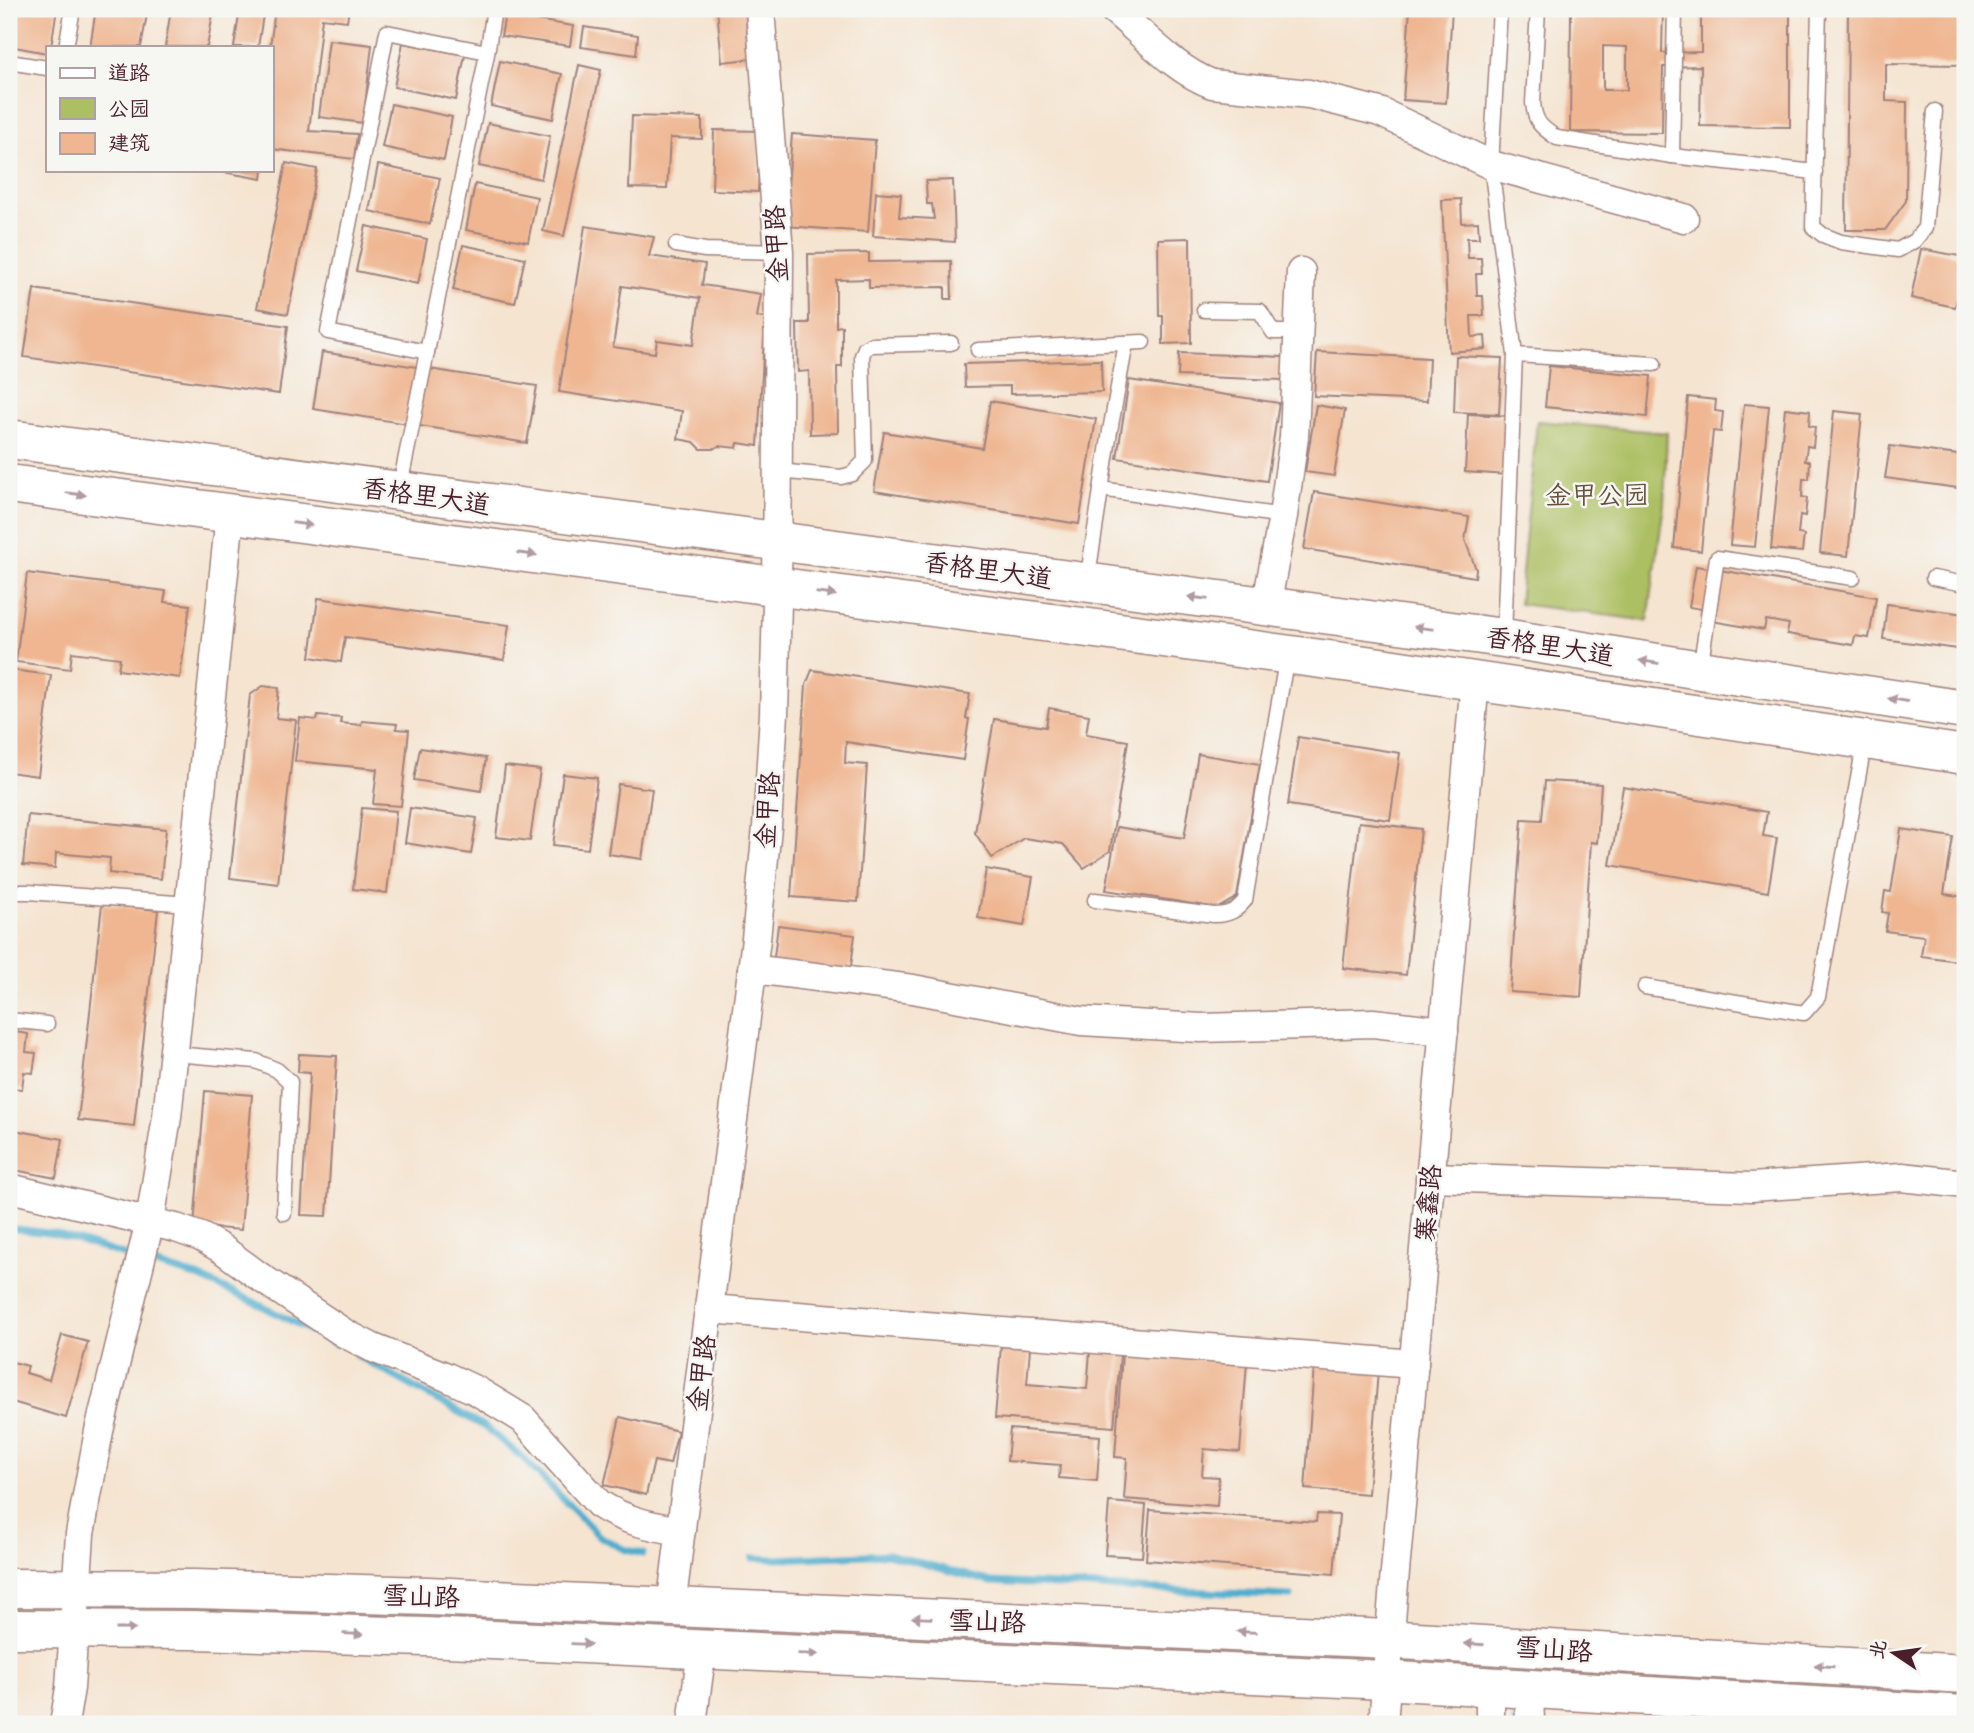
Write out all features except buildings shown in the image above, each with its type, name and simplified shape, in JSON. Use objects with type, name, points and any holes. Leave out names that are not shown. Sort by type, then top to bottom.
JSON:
[{"type":"main road","name":"香格里大道","points":[[9,439],[1504,638],[1965,710]]},
{"type":"main road","name":"香格里大道","points":[[9,484],[1475,681],[1965,755]]},
{"type":"main road","name":"雪山路","points":[[9,1588],[312,1591],[1389,1639],[1965,1674]]},
{"type":"main road","name":"雪山路","points":[[9,1629],[310,1633],[1386,1680],[1490,1686],[1529,1707],[1821,1716],[1965,1715]]},
{"type":"street","name":"金甲路","points":[[671,1607],[752,970],[774,714],[778,542],[779,252],[760,9]]},
{"type":"street","points":[[1113,9],[1171,60],[1198,78],[1213,83],[1309,94],[1380,112],[1490,165],[1684,218]]},
{"type":"street","points":[[1266,607],[1294,437],[1301,272]]},
{"type":"street","points":[[64,1724],[70,1688],[80,1534],[99,1431],[150,1221],[167,1117],[230,515]]},
{"type":"street","name":"寨鑫路","points":[[1382,1724],[1475,681]]},
{"type":"street","points":[[752,970],[913,989],[1081,1021],[1201,1028],[1373,1023],[1444,1031]]},
{"type":"street","points":[[1430,1177],[1751,1187],[1902,1177],[1965,1184]]},
{"type":"street","points":[[9,1189],[150,1221],[189,1233],[222,1249],[344,1333],[394,1357],[447,1377],[523,1419],[599,1504],[632,1521],[681,1531]]},
{"type":"street","points":[[709,1309],[1414,1364]]},
{"type":"street","points":[[692,1724],[702,1650]]},
{"type":"street","points":[[1490,1686],[1490,1724]]},
{"type":"lane","points":[[66,46],[73,9]]},
{"type":"lane","points":[[399,492],[494,9]]},
{"type":"lane","points":[[1500,9],[1490,165],[1515,355],[1504,638]]},
{"type":"lane","points":[[1538,9],[1534,117],[1542,128],[1557,138],[1672,156],[1815,172]]},
{"type":"lane","points":[[1672,156],[1675,9]]},
{"type":"lane","points":[[1819,9],[1813,227],[1823,235],[1841,242],[1898,250],[1914,241],[1925,228],[1935,111]]},
{"type":"lane","points":[[427,352],[328,332],[387,32],[487,52]]},
{"type":"lane","points":[[9,62],[46,68]]},
{"type":"lane","points":[[676,245],[705,250],[779,252]]},
{"type":"lane","points":[[1204,310],[1260,311],[1273,332],[1298,332]]},
{"type":"lane","points":[[978,350],[1143,342]]},
{"type":"lane","points":[[778,471],[841,477],[852,474],[865,460],[862,356],[865,348],[871,345],[951,343]]},
{"type":"lane","points":[[1087,583],[1126,343]]},
{"type":"lane","points":[[1515,355],[1654,364]]},
{"type":"lane","points":[[1101,489],[1283,516]]},
{"type":"lane","points":[[1700,670],[1717,558],[1853,578]]},
{"type":"lane","points":[[1933,578],[1965,584]]},
{"type":"lane","points":[[1095,900],[1221,915],[1241,906],[1245,900],[1287,655]]},
{"type":"lane","points":[[1645,987],[1804,1013],[1818,997],[1865,740]]},
{"type":"lane","points":[[9,892],[189,904]]},
{"type":"lane","points":[[9,1020],[47,1024]]},
{"type":"lane","points":[[174,1054],[256,1061],[277,1070],[290,1082],[284,1213]]},
{"type":"green space","name":"金甲公园","points":[[1537,421],[1667,433],[1664,504],[1648,621],[1519,604]]},
{"type":"waterway","points":[[9,1228],[56,1234],[134,1258]]},
{"type":"waterway","points":[[145,1261],[198,1277],[336,1344]]},
{"type":"waterway","points":[[356,1355],[485,1427],[523,1458],[599,1536],[623,1549],[643,1554]]},
{"type":"waterway","points":[[753,1558],[888,1554],[991,1582],[1291,1596]]}]
